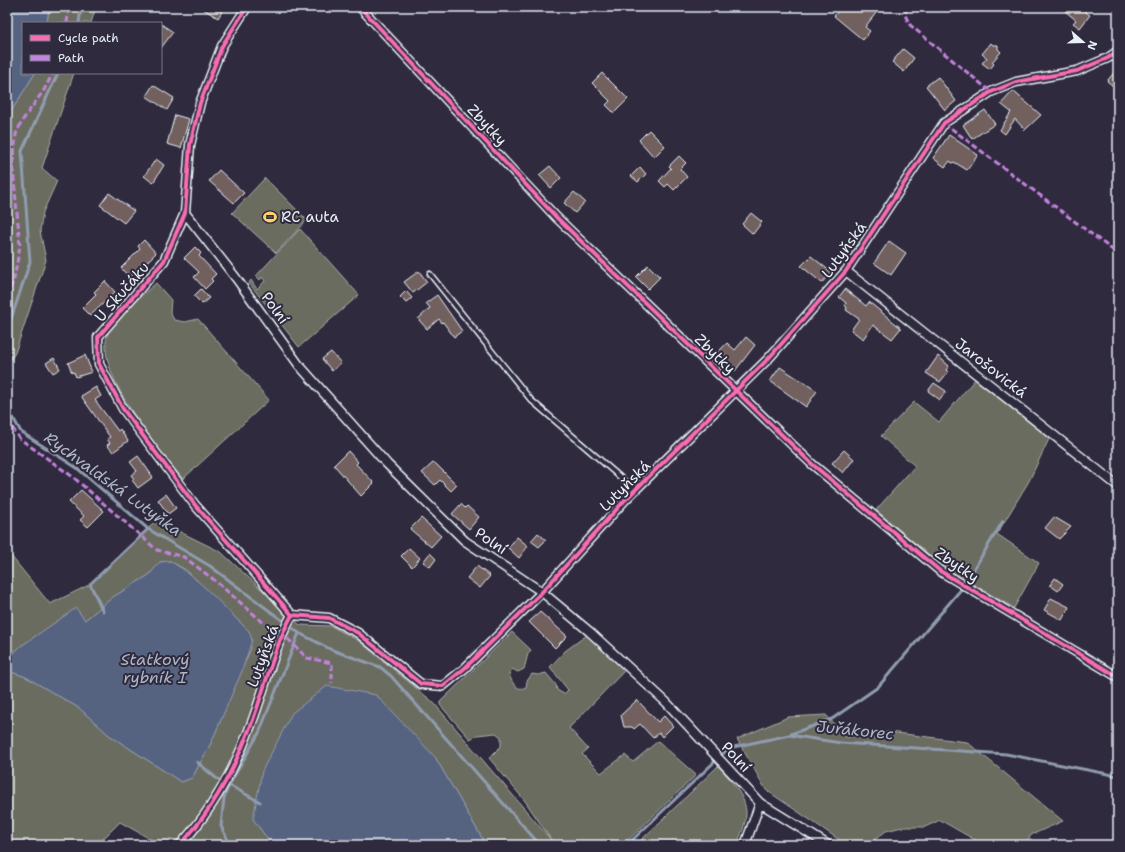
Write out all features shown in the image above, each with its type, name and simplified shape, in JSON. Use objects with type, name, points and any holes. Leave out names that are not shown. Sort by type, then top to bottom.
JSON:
[{"type":"street","name":"U Skučáku","points":[[247,7],[222,46],[200,103],[190,146],[185,213],[164,261],[98,337],[99,364],[123,409],[195,505],[292,615]]},
{"type":"street","name":"Zbytky","points":[[360,7],[556,217],[812,464],[940,571],[1118,677]]},
{"type":"street","name":"Lutyňská","points":[[180,845],[195,829],[227,775],[251,726],[282,633],[292,615],[329,618],[358,633],[421,684],[443,686],[465,668],[542,592],[636,490],[737,392],[846,271],[944,123],[991,92],[1016,82],[1077,71],[1108,58],[1118,50]]},
{"type":"street","name":"Polní","points":[[185,213],[236,278],[299,365],[387,464],[465,541],[542,592],[590,632],[666,702],[760,803],[828,845]]},
{"type":"street","name":"Jarošovická","points":[[846,271],[1118,486]]},
{"type":"street","points":[[745,845],[760,803]]},
{"type":"lane","points":[[430,274],[531,400],[636,490]]},
{"type":"green space","points":[[49,7],[96,7],[91,22],[47,22]]},
{"type":"green space","points":[[34,74],[74,74],[42,168],[57,181],[43,212],[40,231],[46,260],[15,353],[9,362],[9,389],[7,393],[7,118]]},
{"type":"green space","name":"RC auta","points":[[265,178],[307,220],[276,253],[232,213]]},
{"type":"green space","points":[[300,229],[359,295],[299,347],[249,283],[251,280],[257,289],[265,281],[262,277],[260,280],[256,276]]},
{"type":"green space","points":[[156,283],[171,300],[170,312],[174,320],[185,322],[198,319],[269,400],[183,479],[144,429],[130,408],[109,366],[106,347],[109,331],[118,318]]},
{"type":"green space","points":[[976,378],[1050,437],[1029,481],[997,534],[1039,563],[1014,608],[942,566],[876,510],[915,466],[881,436],[914,402],[939,422]]},
{"type":"green space","points":[[156,520],[221,552],[300,625],[331,626],[359,641],[433,702],[552,841],[525,801],[489,758],[501,746],[501,737],[496,733],[477,735],[470,739],[440,705],[440,702],[512,632],[531,650],[528,654],[524,669],[518,672],[512,669],[509,674],[513,683],[517,687],[526,687],[527,681],[532,674],[538,675],[546,673],[556,685],[557,690],[564,694],[568,690],[550,667],[565,651],[587,635],[625,670],[569,728],[588,749],[582,754],[601,773],[625,755],[633,762],[658,741],[696,775],[623,845],[486,845],[435,757],[253,819],[272,845],[161,845],[120,822],[97,845],[7,845],[7,667],[9,671],[26,677],[79,708],[109,735],[181,782],[192,778],[211,743],[251,648],[249,631],[186,570],[170,561],[160,562],[149,575],[113,597],[85,620],[76,609],[21,646],[7,659],[7,551],[50,604],[89,585],[140,538]]},
{"type":"green space","points":[[826,715],[846,737],[889,732],[967,742],[1063,821],[1031,835],[1025,845],[984,845],[940,820],[925,827],[902,827],[886,831],[868,845],[847,845],[766,790],[737,739],[788,717]]},
{"type":"green space","points":[[718,766],[736,788],[744,801],[746,808],[745,822],[737,845],[636,845]]},
{"type":"water","points":[[7,7],[49,7],[47,22],[22,22],[22,74],[34,74],[7,118]]},
{"type":"water","name":"Statkový rybník I","points":[[170,561],[181,568],[211,593],[249,631],[252,640],[242,671],[211,743],[192,778],[181,782],[109,735],[79,708],[26,677],[9,671],[7,667],[7,659],[21,646],[76,608],[85,620],[113,597],[149,575],[160,562]]},
{"type":"water","points":[[327,686],[376,695],[435,757],[486,845],[272,845],[253,819],[262,771],[292,713]]},
{"type":"building","points":[[200,7],[225,7],[218,18]]},
{"type":"building","points":[[842,7],[853,7],[858,11],[861,7],[869,7],[876,13],[865,27],[870,31],[863,40],[834,16]]},
{"type":"building","points":[[1060,7],[1079,7],[1090,15],[1080,28],[1073,23],[1076,20]]},
{"type":"building","points":[[162,25],[173,32],[162,47]]},
{"type":"building","points":[[991,43],[993,45],[998,45],[998,49],[1001,52],[992,62],[994,64],[990,69],[982,63],[987,58],[982,54]]},
{"type":"building","points":[[903,49],[914,58],[904,72],[892,62]]},
{"type":"building","points":[[1118,68],[1118,90],[1107,81]]},
{"type":"building","points":[[602,73],[628,99],[614,113],[606,105],[610,101],[592,83]]},
{"type":"building","points":[[938,77],[956,101],[945,110],[926,86]]},
{"type":"building","points":[[153,85],[174,98],[167,110],[146,96]]},
{"type":"building","points":[[1013,91],[1041,115],[1025,130],[1015,119],[1005,134],[1000,130],[1011,112],[1001,104]]},
{"type":"building","points":[[985,110],[995,124],[972,139],[963,125]]},
{"type":"building","points":[[175,115],[189,119],[181,148],[167,144]]},
{"type":"building","points":[[649,130],[665,146],[654,157],[639,140]]},
{"type":"building","points":[[949,135],[978,155],[967,170],[950,161],[945,167],[933,158]]},
{"type":"building","points":[[679,156],[686,163],[680,169],[687,177],[674,190],[668,184],[665,187],[659,181],[671,168],[669,166]]},
{"type":"building","points":[[156,159],[164,165],[153,183],[144,176]]},
{"type":"building","points":[[550,166],[561,178],[551,188],[539,175]]},
{"type":"building","points":[[640,167],[646,174],[638,182],[631,176]]},
{"type":"building","points":[[219,170],[244,193],[234,203],[209,181]]},
{"type":"building","points":[[574,192],[585,202],[575,213],[564,203]]},
{"type":"building","points":[[109,193],[134,211],[124,223],[100,205]]},
{"type":"building","points":[[751,213],[762,222],[753,234],[742,224]]},
{"type":"building","points":[[144,240],[156,253],[130,278],[121,268],[140,249],[138,246]]},
{"type":"building","points":[[889,241],[906,253],[891,275],[874,263]]},
{"type":"building","points":[[195,247],[201,253],[199,256],[216,274],[211,279],[213,281],[205,289],[194,277],[199,272],[184,258]]},
{"type":"building","points":[[811,256],[831,272],[822,283],[801,266]]},
{"type":"building","points":[[648,265],[660,277],[648,289],[636,277]]},
{"type":"building","points":[[419,271],[427,282],[413,293],[404,282]]},
{"type":"building","points":[[105,281],[115,292],[90,316],[82,308],[96,294],[94,292]]},
{"type":"building","points":[[201,289],[209,298],[202,304],[194,296]]},
{"type":"building","points":[[845,289],[866,306],[869,302],[901,328],[892,339],[873,325],[863,339],[851,330],[859,319],[846,310],[846,303],[839,297]]},
{"type":"building","points":[[406,291],[412,298],[406,303],[400,297]]},
{"type":"building","points":[[437,295],[462,331],[454,337],[439,319],[427,329],[418,319],[430,308],[426,303]]},
{"type":"building","points":[[746,337],[755,345],[735,371],[716,354],[727,343],[735,350]]},
{"type":"building","points":[[331,352],[341,363],[332,371],[322,359]]},
{"type":"building","points":[[85,355],[92,372],[76,377],[74,372],[72,373],[68,363]]},
{"type":"building","points":[[938,356],[949,366],[946,370],[948,372],[940,382],[926,373]]},
{"type":"building","points":[[54,358],[60,369],[53,373],[46,363]]},
{"type":"building","points":[[780,367],[817,391],[806,407],[770,381]]},
{"type":"building","points":[[934,383],[946,391],[940,400],[928,391]]},
{"type":"building","points":[[96,387],[101,396],[95,400],[118,431],[120,429],[128,441],[113,452],[107,445],[110,443],[107,439],[110,437],[81,396]]},
{"type":"building","points":[[844,450],[854,459],[843,473],[832,463]]},
{"type":"building","points":[[348,451],[358,462],[356,464],[374,483],[361,496],[334,465]]},
{"type":"building","points":[[138,456],[153,477],[138,488],[132,480],[134,479],[131,475],[137,471],[130,462]]},
{"type":"building","points":[[434,462],[457,485],[451,491],[440,480],[435,485],[422,473]]},
{"type":"building","points":[[81,490],[104,511],[88,527],[80,520],[84,516],[69,502]]},
{"type":"building","points":[[166,494],[176,508],[168,514],[158,500]]},
{"type":"building","points":[[461,504],[465,508],[467,506],[479,517],[469,529],[452,514]]},
{"type":"building","points":[[1054,517],[1071,527],[1059,539],[1045,528]]},
{"type":"building","points":[[421,518],[441,536],[431,547],[410,529]]},
{"type":"building","points":[[538,533],[546,540],[539,547],[531,541]]},
{"type":"building","points":[[517,537],[528,546],[519,558],[508,548]]},
{"type":"building","points":[[409,548],[420,558],[412,567],[401,556]]},
{"type":"building","points":[[430,553],[436,559],[430,567],[423,562]]},
{"type":"building","points":[[477,566],[490,576],[480,588],[467,578]]},
{"type":"building","points":[[1055,578],[1063,584],[1058,591],[1050,585]]},
{"type":"building","points":[[1051,598],[1069,607],[1062,620],[1044,610]]},
{"type":"building","points":[[540,612],[567,636],[555,648],[529,622]]},
{"type":"building","points":[[637,700],[658,722],[664,716],[673,726],[662,737],[659,733],[653,738],[640,724],[634,729],[632,727],[624,727],[621,715]]},
{"type":"waterway","name":"Rychvaldská Lutyňka","points":[[79,22],[81,7]]},
{"type":"waterway","name":"Rychvaldská Lutyňka","points":[[7,331],[30,262],[22,151],[58,74]]},
{"type":"waterway","name":"Rychvaldská Lutyňka","points":[[7,407],[21,432],[77,468],[148,529],[210,566],[299,633],[332,650],[380,667],[391,676],[540,845]]},
{"type":"waterway","points":[[791,734],[832,719],[878,687],[963,587],[1003,521]]},
{"type":"waterway","points":[[103,611],[90,584],[148,529]]},
{"type":"waterway","name":"Rychvaldská Lutyňka","points":[[230,845],[221,826],[224,798],[229,785],[259,733],[299,633]]},
{"type":"waterway","name":"Juřákorec","points":[[627,845],[729,748],[789,735],[841,743],[1006,754],[1118,776]]},
{"type":"waterway","name":"Rychvaldská Lutyňka","points":[[197,762],[216,778],[260,802]]},
{"type":"marked path","points":[[67,22],[69,7]]},
{"type":"marked path","points":[[907,7],[905,15],[910,25],[991,92]]},
{"type":"marked path","points":[[7,297],[14,279],[20,246],[13,168],[16,134],[22,121],[44,90],[52,74]]},
{"type":"marked path","points":[[944,123],[1118,254]]},
{"type":"marked path","points":[[7,420],[20,439],[73,477],[157,550],[184,557],[213,579],[272,630],[282,633],[307,658],[332,663],[332,683]]},
{"type":"cycle path","points":[[247,7],[222,46],[200,103],[190,145],[185,213],[164,261],[98,337],[99,364],[123,409],[195,505],[292,615]]},
{"type":"cycle path","points":[[360,7],[556,217],[812,464],[940,571],[1118,677]]},
{"type":"cycle path","points":[[292,615],[329,618],[358,633],[421,684],[443,686],[465,668],[542,592],[625,500],[768,359],[846,271],[944,123],[991,92],[1016,82],[1077,71],[1108,58],[1118,51]]},
{"type":"cycle path","points":[[180,845],[212,804],[238,757],[256,711],[280,641],[292,615]]},
{"type":"place","name":"RC auta","points":[[270,217]]}]
